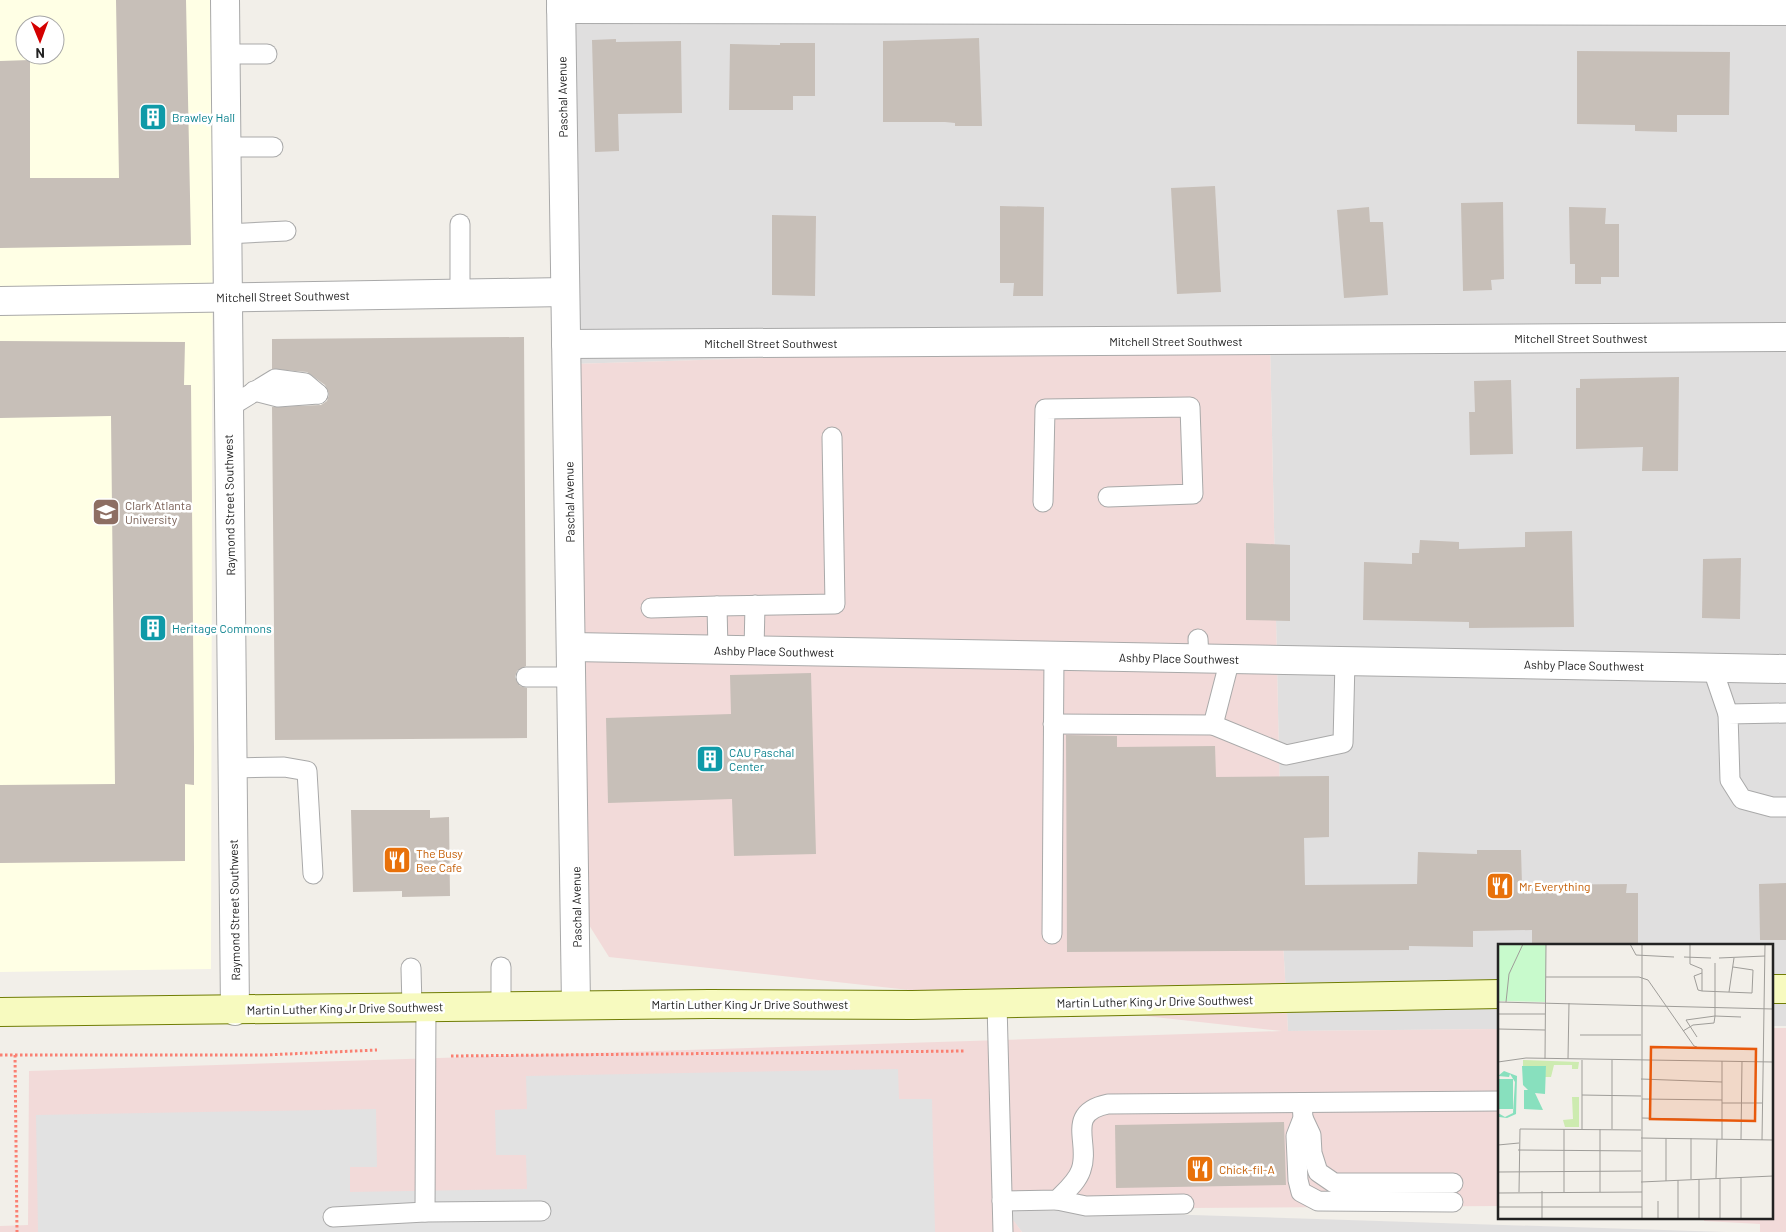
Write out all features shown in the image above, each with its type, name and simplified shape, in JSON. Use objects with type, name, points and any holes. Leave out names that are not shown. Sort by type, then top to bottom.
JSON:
[{"type":"main road","name":"Martin Luther King Jr Drive Southwest","points":[[0,1012],[235,1011],[419,1006],[997,1004],[1498,994]]},
{"type":"street","name":"Raymond Street Southwest","points":[[225,0],[235,1011]]},
{"type":"street","points":[[561,4],[1786,11]]},
{"type":"street","name":"Paschal Avenue","points":[[561,4],[576,1005]]},
{"type":"street","name":"Mitchell Street Southwest","points":[[0,300],[565,292]]},
{"type":"street","name":"Mitchell Street Southwest","points":[[566,344],[1786,337]]},
{"type":"street","name":"Ashby Place Southwest","points":[[572,647],[1054,656],[1112,650],[1199,648],[1230,659],[1786,669]]},
{"type":"lane","points":[[226,54],[267,54]]},
{"type":"lane","points":[[226,147],[273,147]]},
{"type":"lane","points":[[460,224],[460,293]]},
{"type":"lane","points":[[226,234],[286,231]]},
{"type":"lane","points":[[228,408],[254,391]]},
{"type":"lane","points":[[1043,502],[1045,409],[1190,407],[1193,494],[1108,498]]},
{"type":"lane","points":[[651,608],[835,604],[832,437]]},
{"type":"lane","points":[[754,650],[755,605]]},
{"type":"lane","points":[[717,606],[718,650]]},
{"type":"lane","points":[[1052,934],[1054,656]]},
{"type":"lane","points":[[1213,725],[1230,659]]},
{"type":"lane","points":[[1054,724],[1213,725],[1286,755],[1343,743],[1345,661]]},
{"type":"lane","points":[[1712,667],[1728,714],[1730,780],[1742,799],[1772,807],[1786,807]]},
{"type":"lane","points":[[526,677],[572,677]]},
{"type":"lane","points":[[1728,714],[1786,713]]},
{"type":"lane","points":[[232,768],[284,767],[307,771],[313,874]]},
{"type":"lane","points":[[500,966],[501,1006]]},
{"type":"lane","points":[[411,968],[419,1006],[425,1212]]},
{"type":"lane","points":[[997,1004],[1003,1232]]},
{"type":"lane","points":[[1058,1200],[1072,1185],[1082,1169],[1082,1121],[1094,1107],[1108,1104],[1302,1110],[1498,1101]]},
{"type":"lane","points":[[1302,1110],[1311,1135],[1312,1153],[1318,1172],[1334,1183],[1453,1183]]},
{"type":"lane","points":[[1302,1110],[1296,1136],[1298,1180],[1301,1192],[1318,1201],[1453,1202]]},
{"type":"lane","points":[[1002,1201],[1058,1200],[1086,1206],[1184,1204]]},
{"type":"lane","points":[[333,1217],[425,1212],[541,1211]]},
{"type":"path","points":[[0,1055],[265,1055],[377,1050]]},
{"type":"path","points":[[451,1056],[966,1051]]},
{"type":"path","points":[[15,1055],[18,1232]]},
{"type":"shaded area","name":"Clark Atlanta University","points":[[0,0],[213,0],[211,969],[0,972]]},
{"type":"shaded area","points":[[568,0],[1786,0],[1786,1026],[1774,1026],[1774,944],[1498,944],[1498,1029],[1288,1031],[1283,941],[1270,342],[572,364]]},
{"type":"shaded area","points":[[1270,342],[1283,941],[1288,1031],[1498,1029],[1498,1206],[1005,1209],[1022,1232],[0,1232],[0,1226],[28,1225],[29,1071],[1282,1031],[609,957],[579,909],[572,364]]},
{"type":"shaded area","points":[[1774,1028],[1786,1028],[1786,1232],[1760,1232],[1760,1224],[1704,1221],[1774,1220]]},
{"type":"shaded area","points":[[898,1069],[899,1099],[932,1099],[935,1232],[38,1232],[36,1115],[376,1109],[377,1167],[350,1167],[350,1192],[527,1189],[526,1155],[496,1155],[495,1110],[527,1109],[526,1076]]},
{"type":"shaded area","points":[[1004,1209],[1726,1232],[1022,1232]]},
{"type":"building","name":"Brawley Hall","points":[[116,0],[186,0],[191,245],[0,248],[0,61],[15,60],[15,65],[30,65],[30,178],[119,178]]},
{"type":"building","points":[[979,38],[982,126],[955,126],[955,123],[945,122],[883,122],[883,41]]},
{"type":"building","points":[[616,39],[616,42],[681,41],[682,113],[618,114],[619,151],[595,152],[592,40]]},
{"type":"building","points":[[780,43],[815,43],[815,96],[793,96],[793,110],[729,110],[730,44],[780,45]]},
{"type":"building","points":[[1577,51],[1730,52],[1729,115],[1677,115],[1677,132],[1635,131],[1635,125],[1577,124]]},
{"type":"building","points":[[1215,186],[1221,292],[1177,294],[1171,188]]},
{"type":"building","points":[[1503,202],[1504,279],[1491,280],[1492,290],[1463,291],[1461,203]]},
{"type":"building","points":[[1000,206],[1044,207],[1043,296],[1013,296],[1014,283],[1000,283]]},
{"type":"building","points":[[1369,207],[1370,222],[1383,222],[1388,295],[1344,298],[1337,210]]},
{"type":"building","points":[[1569,207],[1606,208],[1605,224],[1619,224],[1619,277],[1601,277],[1601,284],[1575,284],[1575,264],[1570,264]]},
{"type":"building","points":[[772,215],[816,216],[815,296],[772,295]]},
{"type":"building","points":[[524,337],[526,666],[517,671],[515,677],[520,686],[527,688],[527,738],[275,740],[272,407],[321,405],[327,401],[329,394],[325,385],[307,372],[272,369],[272,339]]},
{"type":"building","name":"Heritage Commons","points":[[0,341],[185,342],[184,385],[191,385],[194,785],[185,784],[185,861],[0,863],[0,785],[115,784],[111,416],[0,418]]},
{"type":"building","points":[[1679,377],[1678,471],[1642,471],[1643,447],[1576,449],[1576,388],[1580,388],[1580,379]]},
{"type":"building","points":[[1511,380],[1513,454],[1470,455],[1469,412],[1475,412],[1474,381]]},
{"type":"building","points":[[1572,531],[1574,627],[1469,628],[1469,622],[1363,620],[1364,562],[1412,564],[1412,553],[1419,553],[1420,540],[1459,542],[1459,549],[1525,547],[1525,532]]},
{"type":"building","points":[[1246,543],[1290,545],[1290,621],[1246,620]]},
{"type":"building","points":[[1741,558],[1740,619],[1702,618],[1703,559]]},
{"type":"building","name":"CAU Paschal Center","points":[[811,673],[816,854],[734,856],[732,799],[608,803],[606,718],[731,714],[730,675]]},
{"type":"building","points":[[1066,735],[1117,736],[1117,747],[1215,746],[1216,777],[1329,776],[1329,837],[1304,838],[1305,885],[1417,884],[1418,852],[1477,854],[1477,850],[1521,850],[1522,885],[1627,884],[1626,893],[1638,893],[1638,944],[1532,944],[1532,930],[1473,931],[1473,947],[1409,946],[1409,950],[1067,952]]},
{"type":"building","points":[[351,810],[430,810],[430,818],[449,817],[450,896],[402,897],[402,891],[353,892]]},
{"type":"building","points":[[1786,883],[1786,940],[1760,940],[1759,884]]},
{"type":"building","name":"Chick-fil-A","points":[[1284,1122],[1286,1185],[1116,1188],[1115,1125]]},
{"type":"place","name":"Brawley Hall","points":[[153,117]]},
{"type":"place","name":"Clark Atlanta University","points":[[106,512]]},
{"type":"place","name":"Heritage Commons","points":[[153,628]]},
{"type":"place","name":"CAU Paschal Center","points":[[710,759]]},
{"type":"place","name":"The Busy Bee Cafe","points":[[397,860]]},
{"type":"place","name":"Mr Everything","points":[[1500,886]]},
{"type":"place","name":"Chick-fil-A","points":[[1200,1169]]}]
